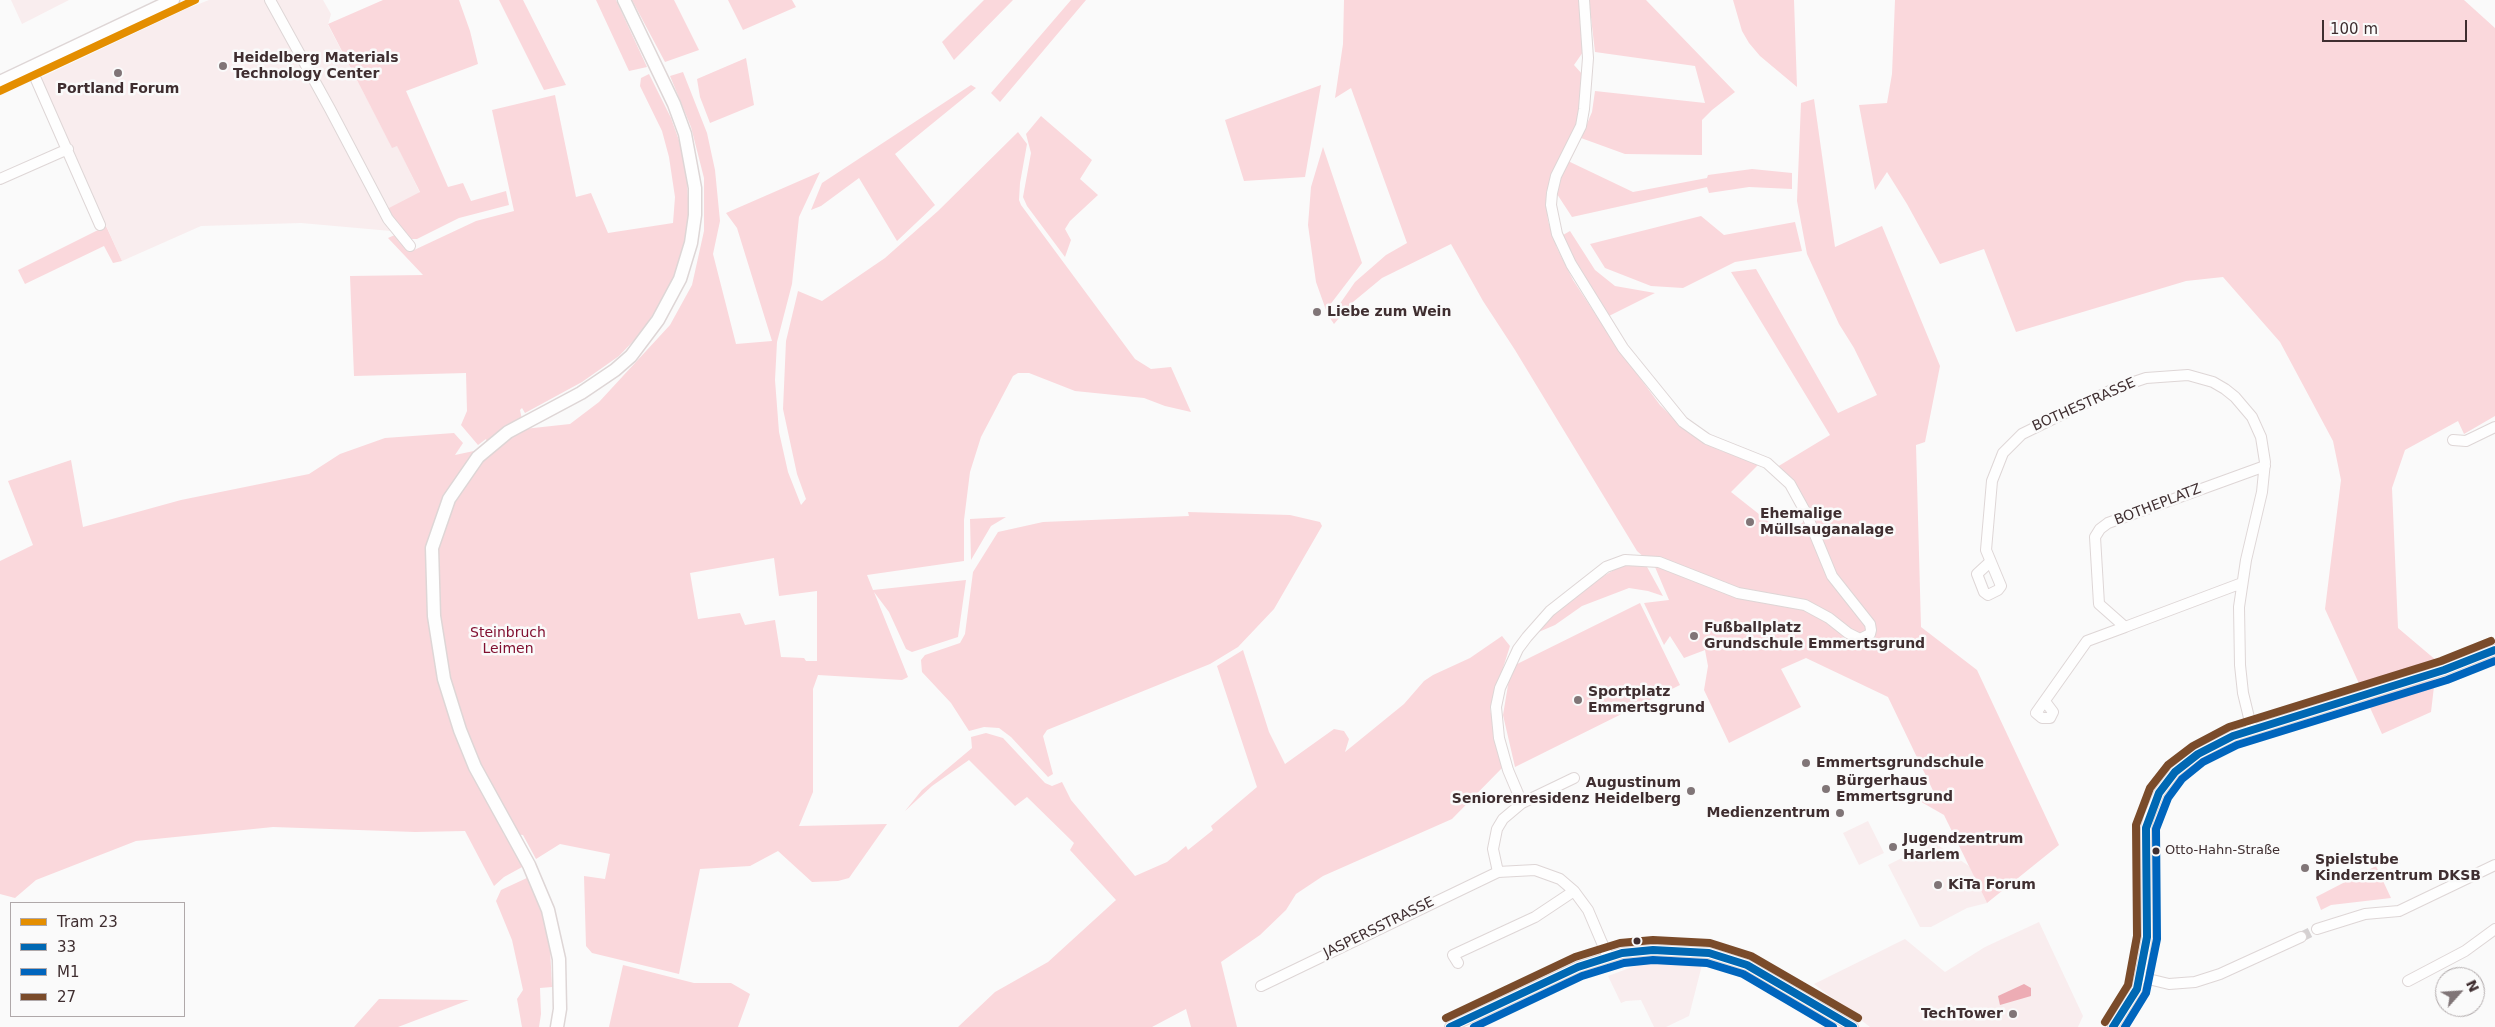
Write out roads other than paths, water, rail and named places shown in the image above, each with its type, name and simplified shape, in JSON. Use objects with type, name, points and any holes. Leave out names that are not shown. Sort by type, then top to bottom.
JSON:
[{"type":"main road","points":[[0,82],[173,0]]},
{"type":"main road","points":[[557,1027],[560,1009],[559,959],[551,920],[535,876],[499,813],[467,749],[446,688],[434,616],[431,562],[436,533],[449,499],[478,457],[508,432],[581,393],[615,370],[631,356],[649,334],[671,299],[680,279],[691,243],[695,215],[695,188],[685,134],[664,83],[624,0]]},
{"type":"street","points":[[270,0],[388,219],[410,246]]},
{"type":"street","points":[[1522,803],[1508,770],[1499,738],[1496,713],[1500,688],[1518,649],[1527,637],[1550,611],[1606,567],[1626,560],[1659,562],[1738,593],[1805,605],[1829,618],[1848,633],[1860,639],[1870,634],[1871,630],[1870,624],[1832,576],[1806,513],[1790,484],[1767,463],[1707,439],[1683,422],[1623,348],[1570,264],[1557,234],[1551,204],[1556,176],[1581,126],[1584,109],[1588,58],[1584,0]]},
{"type":"street","points":[[31,68],[100,225]]},
{"type":"street","points":[[0,179],[68,149]]},
{"type":"street","name":"BOTHESTRASSE","points":[[1990,562],[1986,550],[1990,491],[1994,471],[2003,453],[2016,439],[2028,431],[2116,388],[2136,381],[2158,376],[2188,376],[2206,380],[2225,389],[2245,407],[2257,427],[2261,437],[2265,466],[2262,492],[2242,583],[2238,632],[2243,693],[2252,730]]},
{"type":"street","points":[[2453,440],[2466,441],[2495,426]]},
{"type":"street","name":"BOTHEPLATZ","points":[[2125,627],[2101,607],[2098,600],[2094,544],[2100,529],[2130,515],[2265,466]]},
{"type":"street","points":[[2043,704],[2087,641],[2242,583]]},
{"type":"street","points":[[2113,1027],[2137,989],[2147,937],[2146,828],[2153,805],[2167,782],[2186,762],[2217,743],[2252,730],[2437,673],[2495,650]]},
{"type":"street","points":[[1498,872],[1493,850],[1497,829],[1503,819],[1522,803],[1574,778]]},
{"type":"street","points":[[2317,930],[2365,914],[2399,911],[2495,865]]},
{"type":"street","name":"JASPERSSTRASSE","points":[[1261,986],[1498,872],[1528,870],[1550,874],[1574,891],[1596,925],[1608,957]]},
{"type":"street","points":[[1458,963],[1454,955],[1535,917],[1574,891]]},
{"type":"street","points":[[2408,981],[2466,951],[2495,929]]},
{"type":"street","points":[[2140,977],[2169,984],[2195,982],[2220,974],[2301,937]]},
{"type":"street","points":[[1450,1027],[1557,976],[1608,957],[1644,950],[1708,953],[1732,959],[1770,977],[1853,1027]]},
{"type":"tunnel","points":[[2301,937],[2317,929]]},
{"type":"tram line","name":"23","points":[[0,91],[195,0]]},
{"type":"place","name":"Heidelberg Materials Technology Center","points":[[223,66]]},
{"type":"place","name":"Portland Forum","points":[[118,73]]},
{"type":"place","name":"Liebe zum Wein","points":[[1317,312]]},
{"type":"place","name":"Ehemalige Müllsauganalage","points":[[1750,522]]},
{"type":"place","name":"Fußballplatz Grundschule Emmertsgrund","points":[[1694,636]]},
{"type":"place","name":"Sportplatz Emmertsgrund","points":[[1578,700]]},
{"type":"place","name":"Emmertsgrundschule","points":[[1806,763]]},
{"type":"place","name":"Bürgerhaus Emmertsgrund","points":[[1826,789]]},
{"type":"place","name":"Augustinum Seniorenresidenz Heidelberg","points":[[1691,791]]},
{"type":"place","name":"Medienzentrum","points":[[1840,813]]},
{"type":"place","name":"Jugendzentrum Harlem","points":[[1893,847]]},
{"type":"place","name":"Otto-Hahn-Straße","points":[[2156,851]]},
{"type":"place","name":"Spielstube Kinderzentrum DKSB","points":[[2305,868]]},
{"type":"place","name":"KiTa Forum","points":[[1938,885]]},
{"type":"place","name":"TechTower","points":[[2013,1014]]},
{"type":"park label","name":"Steinbruch Leimen","points":[[508,642]]}]
